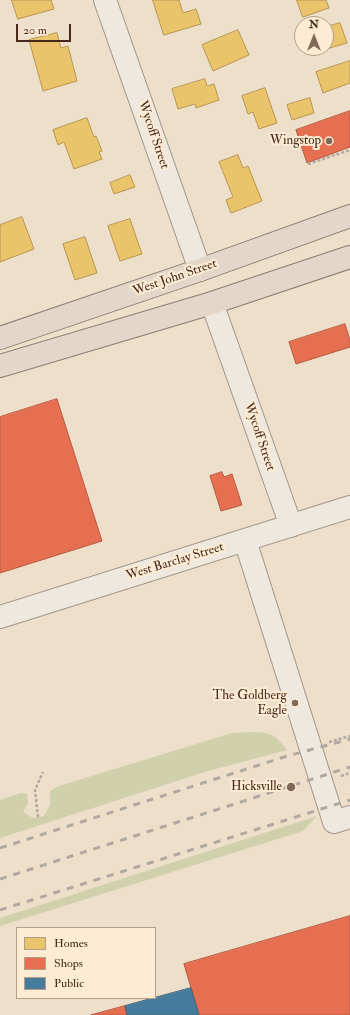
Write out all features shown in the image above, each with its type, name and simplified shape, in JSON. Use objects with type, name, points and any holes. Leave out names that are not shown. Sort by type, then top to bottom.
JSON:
[{"type":"main road","name":"West John Street","points":[[0,338],[200,270],[350,216]]},
{"type":"main road","points":[[0,366],[212,303],[350,257]]},
{"type":"street","name":"Wycoff Street","points":[[105,0],[200,270]]},
{"type":"street","name":"Wycoff Street","points":[[212,303],[291,526]]},
{"type":"street","name":"West Barclay Street","points":[[0,617],[350,507]]},
{"type":"street","points":[[245,540],[334,822],[350,817]]},
{"type":"path","points":[[308,164],[350,150]]},
{"type":"path","points":[[322,744],[350,736]]},
{"type":"path","points":[[38,817],[35,790],[44,772]]},
{"type":"green space","points":[[232,733],[267,733],[272,735],[279,740],[287,750],[208,771],[0,838],[0,800],[21,793],[27,794],[28,803],[23,812],[33,818],[44,816],[50,805],[50,791],[59,786]]},
{"type":"green space","points":[[317,816],[303,831],[0,926],[0,918]]},
{"type":"building: Homes","points":[[12,0],[51,0],[54,9],[18,19]]},
{"type":"building: Homes","points":[[153,0],[179,0],[183,13],[196,9],[201,24],[164,35]]},
{"type":"building: Homes","points":[[297,0],[326,0],[329,8],[303,16]]},
{"type":"building: Homes","points":[[340,23],[347,43],[334,47],[334,25]]},
{"type":"building: Homes","points":[[238,30],[249,55],[213,71],[202,45]]},
{"type":"building: Homes","points":[[57,33],[61,48],[68,46],[77,81],[43,91],[29,40]]},
{"type":"building: Homes","points":[[350,61],[350,83],[323,93],[316,72]]},
{"type":"building: Homes","points":[[205,79],[207,86],[214,84],[219,100],[196,108],[195,104],[178,109],[172,89]]},
{"type":"building: Homes","points":[[265,88],[277,123],[259,129],[253,112],[248,114],[242,96]]},
{"type":"building: Homes","points":[[310,98],[314,113],[292,120],[287,105]]},
{"type":"building: Homes","points":[[87,118],[94,137],[96,136],[102,151],[99,152],[102,159],[74,169],[64,142],[58,145],[53,130]]},
{"type":"building: Homes","points":[[238,155],[243,168],[248,166],[262,201],[231,213],[226,200],[233,197],[219,162]]},
{"type":"building: Homes","points":[[130,175],[135,187],[114,194],[110,183]]},
{"type":"building: Homes","points":[[22,217],[34,249],[0,262],[0,225]]},
{"type":"building: Homes","points":[[130,219],[142,254],[120,261],[108,226]]},
{"type":"building: Homes","points":[[85,237],[97,273],[75,280],[63,244]]},
{"type":"building: Shops","points":[[350,111],[350,147],[307,163],[296,130]]},
{"type":"building: Shops","points":[[345,324],[350,340],[350,347],[296,364],[289,342]]},
{"type":"building: Shops","points":[[57,399],[102,541],[0,573],[0,417]]},
{"type":"building: Shops","points":[[222,472],[224,477],[232,474],[242,505],[221,511],[210,476]]},
{"type":"building: Shops","points":[[350,916],[350,1015],[199,1015],[184,964]]},
{"type":"building: Shops","points":[[125,1006],[127,1015],[91,1015]]},
{"type":"building: Public","points":[[191,988],[199,1015],[127,1015],[125,1006],[156,999],[156,998]]},
{"type":"railway","points":[[0,848],[284,757],[350,739]]},
{"type":"railway","points":[[0,879],[350,767]]},
{"type":"railway","points":[[0,910],[350,800]]},
{"type":"place","name":"Wingstop","points":[[329,141]]},
{"type":"place","name":"The Goldberg Eagle","points":[[295,703]]},
{"type":"place","name":"Hicksville","points":[[291,787]]}]
